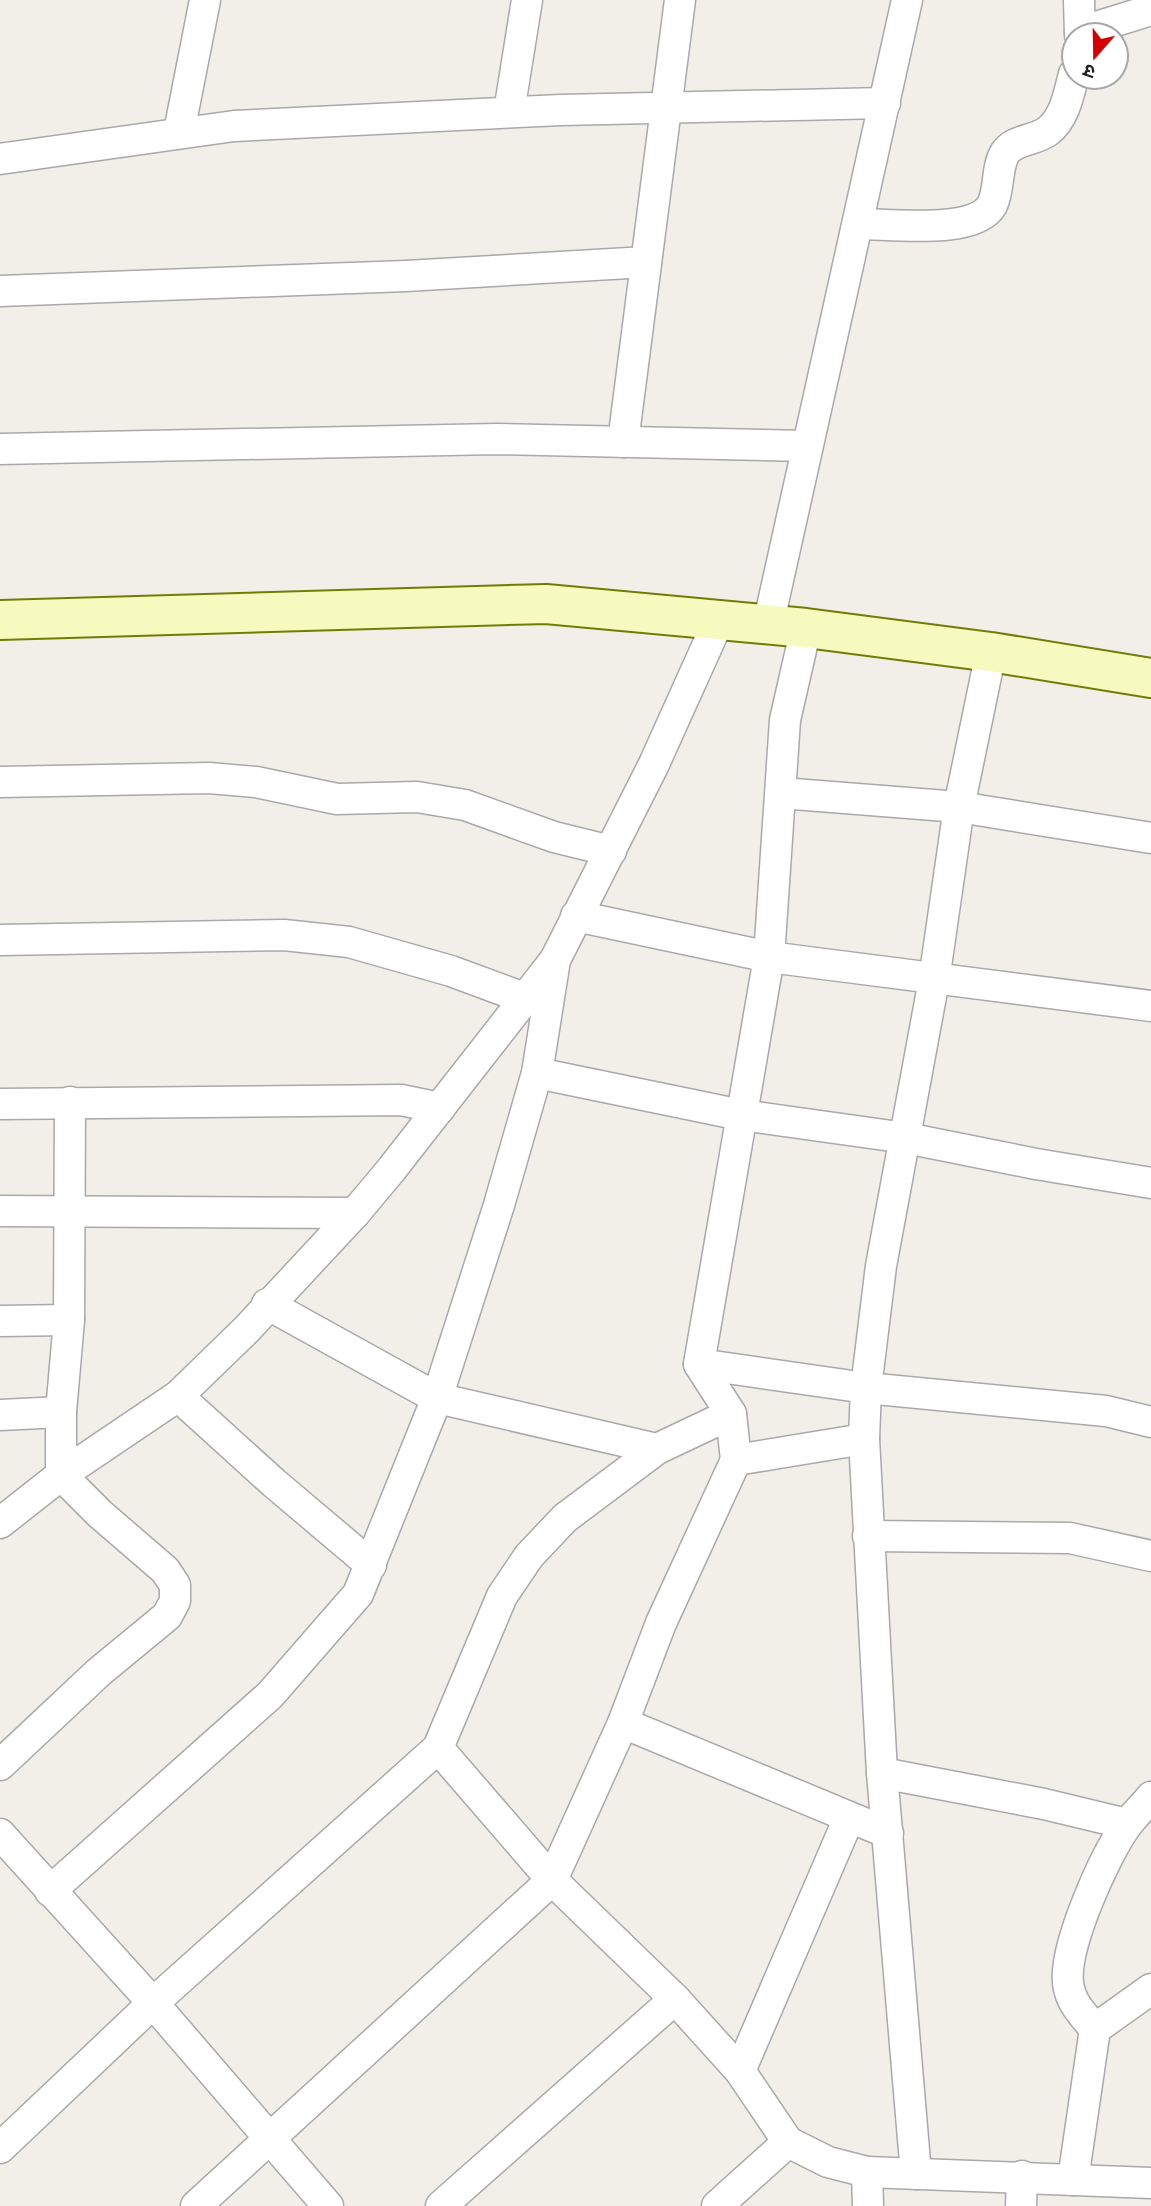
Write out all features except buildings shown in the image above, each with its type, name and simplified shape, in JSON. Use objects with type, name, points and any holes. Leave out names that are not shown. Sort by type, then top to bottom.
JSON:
[{"type":"street","points":[[179,132],[205,0]]},
{"type":"street","points":[[509,112],[527,0]]},
{"type":"street","points":[[623,442],[680,0]]},
{"type":"street","points":[[768,625],[907,0]]},
{"type":"street","points":[[1079,0],[1080,21]]},
{"type":"street","points":[[1118,21],[1151,10]]},
{"type":"street","points":[[859,224],[964,224],[981,218],[997,192],[1005,153],[1017,144],[1047,132],[1067,103],[1070,91]]},
{"type":"street","points":[[0,159],[234,126],[509,112],[885,103]]},
{"type":"street","points":[[0,291],[406,276],[646,262]]},
{"type":"street","points":[[0,449],[496,439],[806,446]]},
{"type":"street","points":[[0,620],[546,604],[611,608],[718,622],[806,628],[991,652],[1151,678]]},
{"type":"street","points":[[0,1523],[61,1475],[178,1396],[247,1329],[267,1304],[355,1213],[440,1108],[555,960],[611,851],[718,622]]},
{"type":"street","points":[[196,2206],[552,1880],[623,1723],[661,1623],[736,1460],[731,1414],[699,1364],[769,957],[785,720],[806,628]]},
{"type":"street","points":[[916,2174],[882,1773],[868,1536],[864,1439],[866,1388],[881,1266],[934,980],[959,807],[991,652]]},
{"type":"street","points":[[0,782],[209,778],[256,782],[337,799],[417,797],[465,805],[554,837],[611,851]]},
{"type":"street","points":[[781,793],[959,807],[1151,838]]},
{"type":"street","points":[[576,916],[769,957],[1151,1006]]},
{"type":"street","points":[[0,940],[284,935],[349,942],[452,971],[524,998]]},
{"type":"street","points":[[50,1891],[270,1695],[358,1594],[437,1398],[537,1073],[555,960]]},
{"type":"street","points":[[537,1073],[741,1115],[906,1138],[1151,1183]]},
{"type":"street","points":[[0,1104],[401,1100],[440,1108]]},
{"type":"street","points":[[0,1765],[99,1672],[167,1616],[175,1601],[175,1585],[165,1570],[100,1514],[61,1475],[61,1412],[69,1320],[70,1102]]},
{"type":"street","points":[[0,1211],[71,1209],[355,1213]]},
{"type":"street","points":[[267,1304],[437,1398],[657,1449]]},
{"type":"street","points":[[0,1321],[69,1320]]},
{"type":"street","points":[[699,1364],[866,1388],[1106,1411],[1151,1422]]},
{"type":"street","points":[[178,1396],[274,1483],[371,1565]]},
{"type":"street","points":[[0,1415],[61,1412]]},
{"type":"street","points":[[0,2148],[153,2003],[438,1748],[502,1596],[529,1556],[565,1518],[657,1449],[731,1414]]},
{"type":"street","points":[[736,1460],[864,1439]]},
{"type":"street","points":[[868,1536],[1070,1538],[1151,1556]]},
{"type":"street","points":[[623,1723],[888,1833]]},
{"type":"street","points":[[438,1748],[552,1880],[675,1999],[740,2071],[788,2142],[828,2162],[867,2172],[1151,2183]]},
{"type":"street","points":[[882,1773],[1044,1804],[1126,1824]]},
{"type":"street","points":[[1095,2029],[1076,2007],[1068,1983],[1072,1945],[1107,1857],[1126,1824],[1151,1797]]},
{"type":"street","points":[[740,2071],[849,1818]]},
{"type":"street","points":[[0,1834],[153,2003],[328,2206]]},
{"type":"street","points":[[1073,2180],[1095,2029],[1151,1989]]},
{"type":"street","points":[[441,2206],[675,1999]]},
{"type":"street","points":[[716,2206],[788,2142]]},
{"type":"street","points":[[867,2172],[868,2206]]},
{"type":"street","points":[[1021,2176],[1021,2206]]}]
